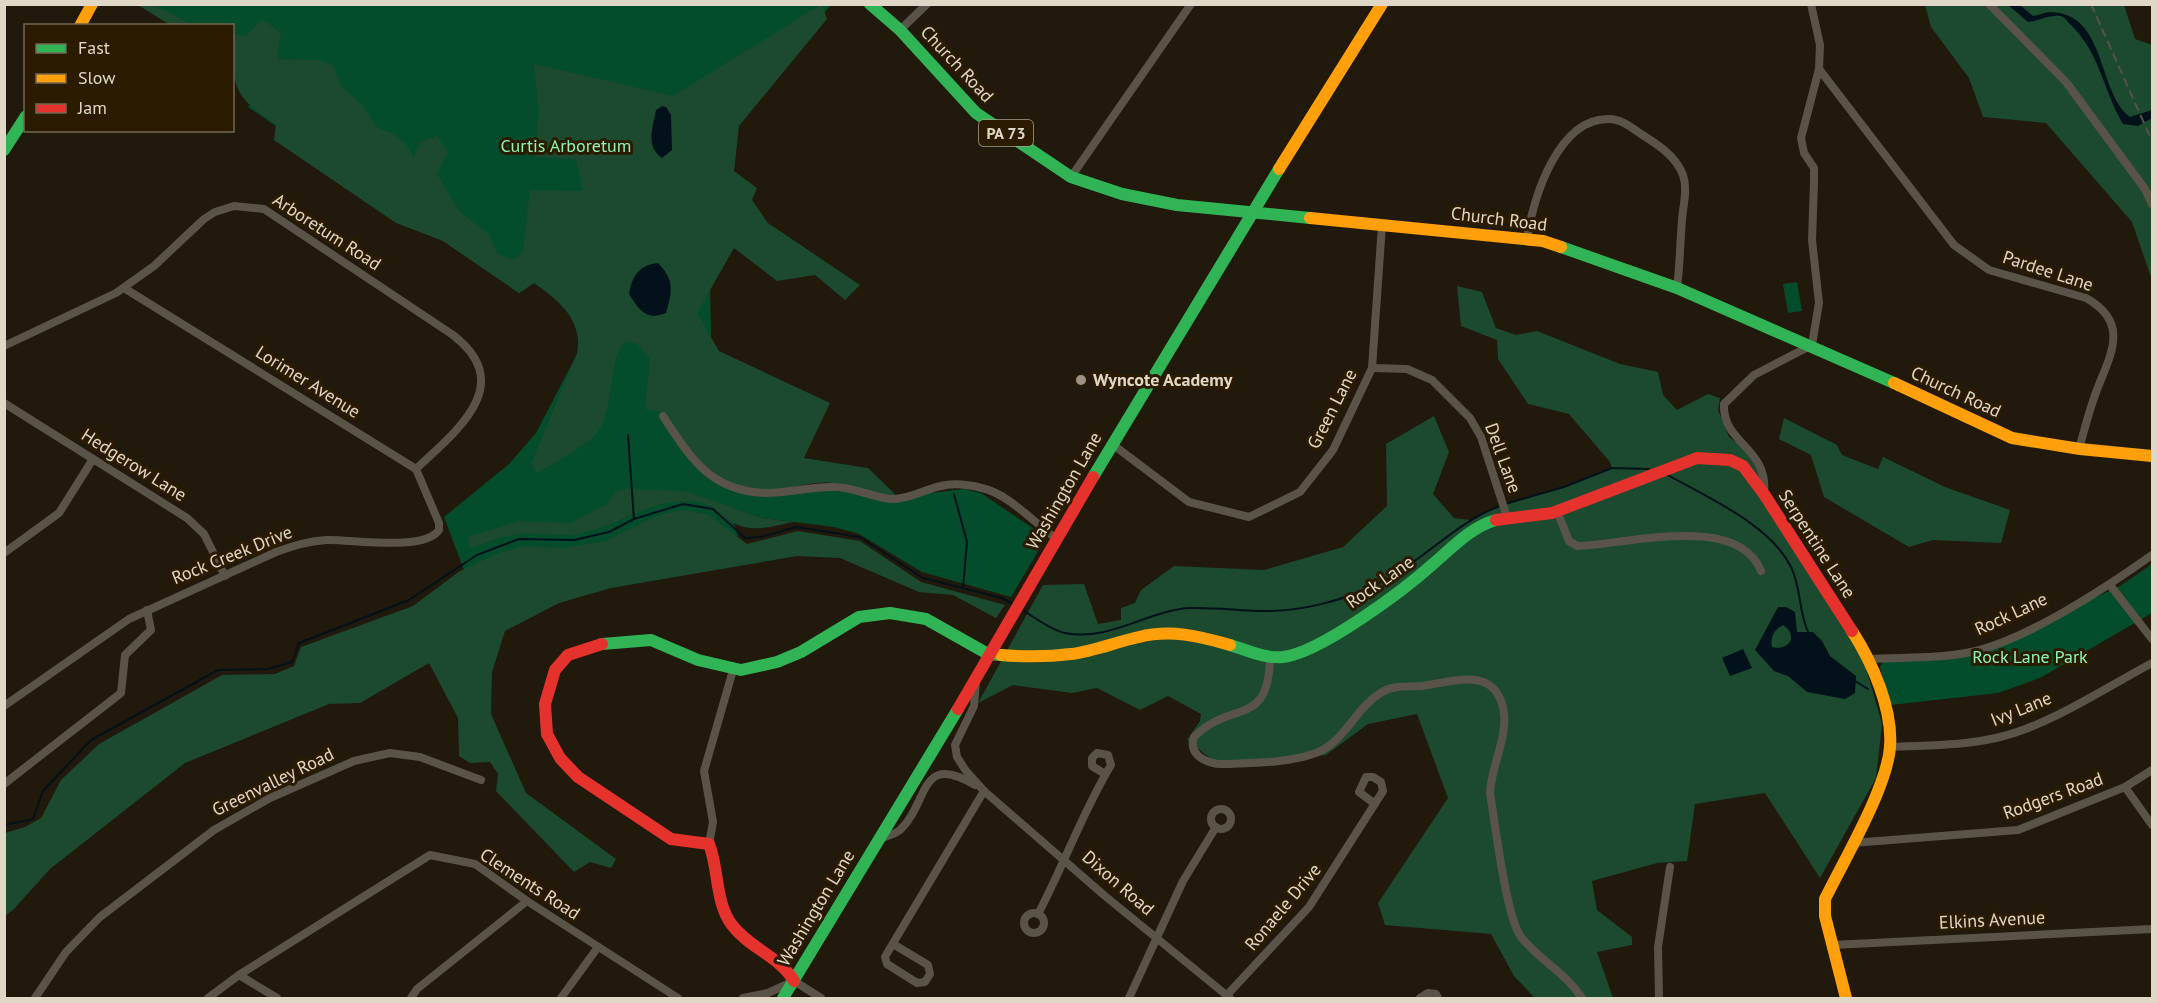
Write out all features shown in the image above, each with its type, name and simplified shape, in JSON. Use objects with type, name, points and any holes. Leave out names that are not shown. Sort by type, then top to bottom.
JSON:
[{"type":"main road","points":[[81,24],[92,4]]},
{"type":"main road","name":"Church Road","points":[[870,4],[900,30],[976,113],[1071,177],[1122,194],[1177,205],[1527,237],[1560,246],[1677,288],[1812,345],[2012,438],[2079,449],[2152,456]]},
{"type":"main road","name":"Washington Lane","points":[[783,999],[976,677],[1112,444],[1382,4]]},
{"type":"main road","points":[[4,150],[24,119]]},
{"type":"main road","name":"Rock Lane","points":[[988,654],[1031,657],[1073,654],[1141,636],[1169,633],[1197,635],[1270,657],[1290,656],[1324,642],[1422,574],[1473,529],[1492,520],[1507,515],[1557,511],[1676,464],[1704,458],[1730,460],[1743,466],[1764,494]]},
{"type":"main road","name":"Serpentine Lane","points":[[1764,494],[1870,658],[1887,715],[1890,747],[1881,784],[1826,892],[1825,916],[1846,999]]},
{"type":"main road","points":[[794,981],[787,966],[740,934],[731,924],[724,912],[718,871],[709,844],[671,839],[578,777],[560,758],[550,741],[545,720],[546,698],[558,664],[573,652],[593,645],[656,640],[698,660],[733,670],[751,669],[777,662],[816,644],[853,620],[878,613],[901,613],[926,619],[988,654]]},
{"type":"street","points":[[900,30],[927,4]]},
{"type":"street","points":[[1071,177],[1191,4]]},
{"type":"street","points":[[1811,4],[1820,45],[1819,69],[1801,138],[1804,153],[1814,168],[1812,240],[1819,303],[1812,345]]},
{"type":"street","points":[[1989,4],[2066,82],[2145,189],[2152,204]]},
{"type":"street","name":"Pardee Lane","points":[[1819,69],[1954,245],[1989,270],[2086,298],[2100,307],[2112,330],[2114,347],[2095,395],[2079,449]]},
{"type":"street","points":[[1527,237],[1536,193],[1564,143],[1575,131],[1593,120],[1610,119],[1623,122],[1672,158],[1683,175],[1686,193],[1677,288]]},
{"type":"street","name":"Arboretum Road","points":[[4,346],[104,300],[124,288],[215,212],[228,207],[249,206],[272,213],[453,335],[471,352],[480,379],[476,407],[467,420],[416,469]]},
{"type":"street","name":"Green Lane","points":[[1112,444],[1189,502],[1249,518],[1300,492],[1334,450],[1372,368],[1382,225]]},
{"type":"street","name":"Lorimer Avenue","points":[[124,288],[416,469]]},
{"type":"street","name":"Serpentine Lane","points":[[1764,494],[1762,468],[1729,429],[1723,415],[1724,404],[1754,375],[1812,345]]},
{"type":"street","name":"Dell Lane","points":[[1372,368],[1407,369],[1432,380],[1470,418],[1482,437],[1507,515]]},
{"type":"street","name":"Hedgerow Lane","points":[[4,403],[193,523],[204,534],[225,576]]},
{"type":"street","points":[[663,416],[690,458],[705,473],[722,484],[743,491],[768,493],[838,487],[894,499],[921,494],[941,486],[983,488],[1008,502],[1057,539]]},
{"type":"street","points":[[4,553],[59,513],[93,459]]},
{"type":"street","name":"Rock Creek Drive","points":[[4,706],[101,636],[147,610],[276,552],[307,543],[350,540],[398,544],[431,537],[438,533],[439,523],[416,469]]},
{"type":"street","points":[[1557,511],[1569,541],[1577,546],[1672,534],[1731,541],[1758,563],[1761,571]]},
{"type":"street","name":"Rock Lane","points":[[1870,658],[1940,656],[1980,650],[2031,629],[2110,585],[2152,555]]},
{"type":"street","points":[[2110,585],[2152,639]]},
{"type":"street","points":[[4,784],[121,693],[125,655],[151,630],[147,610]]},
{"type":"street","points":[[1270,657],[1269,685],[1259,702],[1250,708],[1218,720],[1194,737],[1195,750],[1205,762],[1213,765],[1249,763],[1315,753],[1340,737],[1370,700],[1392,688],[1423,686],[1464,677],[1482,683],[1494,693],[1501,703],[1504,724],[1491,777],[1490,794],[1515,925],[1528,944],[1569,980],[1582,999]]},
{"type":"street","name":"Ivy Lane","points":[[1890,747],[1946,745],[2003,736],[2076,705],[2152,663]]},
{"type":"street","points":[[709,844],[713,822],[704,771],[733,670]]},
{"type":"street","name":"Dixon Road","points":[[976,677],[974,706],[956,741],[955,752],[962,766],[984,792]]},
{"type":"street","name":"Greenvalley Road","points":[[34,999],[66,952],[99,917],[214,830],[270,798],[354,761],[390,753],[420,757],[481,780]]},
{"type":"street","name":"Rodgers Road","points":[[1852,843],[2018,830],[2124,787],[2152,770]]},
{"type":"street","name":"Dixon Road","points":[[878,839],[900,830],[929,783],[939,775],[954,773],[984,792],[1228,997]]},
{"type":"street","points":[[1038,914],[1066,860],[1088,805],[1105,774]]},
{"type":"street","points":[[2124,787],[2152,825]]},
{"type":"street","points":[[892,944],[928,965],[930,974],[925,982],[917,983],[887,964],[885,957],[892,944],[984,792]]},
{"type":"street","name":"Ronaele Drive","points":[[1228,997],[1310,907],[1375,804]]},
{"type":"street","points":[[1129,999],[1156,936],[1183,882],[1216,827]]},
{"type":"street","name":"Clements Road","points":[[208,999],[239,975],[430,855],[475,864],[527,901],[678,999]]},
{"type":"street","points":[[1659,999],[1658,947],[1670,867]]},
{"type":"street","points":[[411,999],[417,989],[527,901]]},
{"type":"street","name":"Elkins Avenue","points":[[1832,945],[2152,929]]},
{"type":"street","points":[[561,999],[598,947]]},
{"type":"street","points":[[239,975],[277,999]]},
{"type":"street","points":[[743,999],[768,993],[794,981],[821,999]]},
{"type":"street","points":[[1419,999],[1428,993],[1436,994],[1438,999]]},
{"type":"green space","points":[[138,5],[155,5],[190,24],[168,24]]},
{"type":"green space","name":"Curtis Arboretum","points":[[144,5],[831,5],[707,145],[714,468],[721,486],[748,495],[838,489],[879,499],[964,489],[981,493],[1043,535],[1043,543],[1011,597],[922,572],[859,534],[834,527],[762,518],[729,507],[738,536],[467,578],[444,517],[509,464],[536,433],[577,354],[577,331],[568,312],[534,283],[519,293],[248,107],[264,85],[234,65],[234,24],[173,24]]},
{"type":"green space","points":[[822,5],[827,19],[739,126],[734,171],[757,188],[752,200],[768,223],[860,285],[845,300],[815,275],[777,281],[734,248],[697,313],[719,351],[830,403],[804,458],[868,468],[896,495],[880,494],[848,485],[825,483],[781,489],[750,488],[720,479],[698,461],[667,413],[645,409],[650,358],[636,343],[624,342],[615,364],[602,425],[596,434],[584,444],[538,473],[531,464],[577,354],[577,331],[568,312],[534,283],[519,293],[443,241],[396,223],[274,140],[276,124],[250,105],[243,97],[234,78],[234,34],[246,36],[262,19],[281,33],[277,59],[319,60],[333,65],[341,86],[362,105],[378,128],[392,133],[406,144],[414,158],[420,142],[437,136],[448,152],[437,174],[459,211],[490,235],[497,254],[513,260],[523,252],[530,190],[583,191],[576,159],[534,157],[539,112],[534,64],[673,96]]},
{"type":"green space","points":[[1925,5],[2124,5],[2135,39],[2152,45],[2152,280],[2132,222],[2046,123],[1983,117],[1969,78],[1931,27]]},
{"type":"green space","points":[[1797,282],[1802,311],[1788,313],[1783,284]]},
{"type":"green space","points":[[1457,286],[1482,292],[1496,328],[1516,335],[1537,331],[1620,364],[1658,372],[1663,395],[1677,410],[1708,394],[1720,398],[1718,410],[1729,437],[1745,449],[1760,474],[1764,498],[1863,657],[1882,724],[1876,778],[1820,878],[1765,793],[1695,804],[1687,861],[1657,863],[1592,881],[1597,910],[1632,937],[1632,945],[1597,952],[1613,998],[1534,997],[1514,976],[1491,934],[1385,925],[1378,903],[1448,798],[1417,714],[1368,724],[1326,755],[1215,762],[1187,740],[1200,721],[1201,714],[1168,696],[1140,710],[1097,688],[1072,693],[1013,685],[978,703],[1043,585],[1084,584],[1098,624],[1121,620],[1121,608],[1135,603],[1141,590],[1174,566],[1264,570],[1343,547],[1387,506],[1386,444],[1434,416],[1449,452],[1433,494],[1454,518],[1471,520],[1498,506],[1564,487],[1612,468],[1610,462],[1569,414],[1528,404],[1498,359],[1497,340],[1461,326]]},
{"type":"green space","points":[[1784,418],[1837,445],[1842,455],[1878,469],[1883,457],[1945,487],[2010,510],[2001,543],[1933,540],[1909,547],[1824,497],[1811,455],[1779,439]]},
{"type":"green space","points":[[625,489],[685,491],[762,518],[793,522],[769,527],[744,527],[730,521],[707,505],[692,501],[648,508],[579,534],[513,535],[471,548],[467,537],[519,521],[571,523],[607,504],[615,492]]},
{"type":"green space","points":[[682,510],[708,514],[747,544],[798,531],[860,541],[921,582],[1005,605],[996,618],[953,595],[919,592],[840,558],[797,556],[611,588],[559,603],[505,631],[492,672],[491,714],[526,793],[616,859],[611,868],[590,862],[574,872],[496,791],[498,774],[490,762],[470,763],[459,756],[458,718],[429,663],[360,703],[329,704],[185,763],[50,869],[5,916],[5,833],[25,827],[41,818],[61,780],[99,744],[222,675],[275,674],[294,666],[301,647],[413,606],[460,571],[501,552],[525,546],[562,548],[606,541],[658,515]]},
{"type":"green space","name":"Rock Lane Park","points":[[2152,564],[2152,613],[2040,678],[1998,693],[1891,705],[1880,667],[1883,662],[1965,657],[2120,586]]},
{"type":"shaded area","points":[[2008,5],[2020,5],[2033,16],[2051,12],[2069,16],[2082,26],[2092,40],[2119,105],[2130,117],[2152,110],[2152,118],[2138,126],[2123,124],[2089,48],[2065,19],[2052,16],[2028,22]]},
{"type":"shaded area","points":[[662,106],[666,107],[671,115],[672,150],[662,158],[653,148],[652,129],[656,110]]},
{"type":"shaded area","points":[[658,263],[670,281],[671,292],[666,313],[653,316],[640,309],[629,294],[637,272],[646,266]]},
{"type":"shaded area","points":[[1778,607],[1786,607],[1795,612],[1797,632],[1813,632],[1822,641],[1830,656],[1856,676],[1855,693],[1845,699],[1807,692],[1788,676],[1774,671],[1755,650]],"holes":[[[1783,625],[1788,629],[1790,642],[1783,647],[1772,647],[1772,637],[1777,629]]]},
{"type":"shaded area","points":[[1743,649],[1752,668],[1730,676],[1722,658]]},
{"type":"waterway","points":[[628,435],[634,519]]},
{"type":"waterway","points":[[1505,504],[1564,487],[1612,468],[1649,469]]},
{"type":"waterway","points":[[1666,474],[1736,513],[1753,525],[1781,552],[1794,575],[1803,618],[1809,634]]},
{"type":"waterway","points":[[954,494],[967,542],[963,588]]},
{"type":"waterway","points":[[4,825],[33,819],[43,791],[91,740],[218,670],[268,669],[292,662],[299,643],[409,600],[477,555],[519,539],[574,540],[609,532],[634,519],[683,504],[713,509],[745,538],[761,537],[796,527],[860,537],[923,578],[1002,598],[1013,604]]},
{"type":"waterway","points":[[1021,609],[1053,629],[1081,635],[1112,630],[1173,610],[1208,608],[1267,611],[1294,609],[1335,601],[1390,577],[1468,522],[1500,506]]},
{"type":"waterway","points":[[1855,681],[1868,689]]},
{"type":"railway","points":[[2091,4],[2152,141]]},
{"type":"traffic: fast","points":[[870,4],[900,30],[976,113],[1071,177],[1122,194],[1177,205],[1310,218]]},
{"type":"traffic: fast","points":[[4,150],[24,119]]},
{"type":"traffic: fast","points":[[1093,477],[1279,169]]},
{"type":"traffic: fast","points":[[1561,247],[1677,288],[1894,383]]},
{"type":"traffic: fast","points":[[1230,645],[1276,657],[1299,653],[1361,619],[1420,575],[1478,527],[1496,520]]},
{"type":"traffic: fast","points":[[602,644],[651,640],[698,660],[741,670],[777,662],[801,652],[859,617],[890,613],[926,619],[988,654],[1001,655]]},
{"type":"traffic: fast","points":[[783,998],[958,709]]},
{"type":"traffic: slow","points":[[81,24],[92,4]]},
{"type":"traffic: slow","points":[[1279,169],[1382,4]]},
{"type":"traffic: slow","points":[[1310,218],[1543,241],[1561,247]]},
{"type":"traffic: slow","points":[[1894,383],[2012,438],[2080,449],[2152,456]]},
{"type":"traffic: slow","points":[[1846,998],[1825,916],[1825,899],[1873,803],[1887,764],[1890,747],[1888,717],[1880,686],[1852,631]]},
{"type":"traffic: slow","points":[[1001,655],[1071,654],[1139,637],[1162,634],[1196,636],[1230,645]]},
{"type":"traffic: jam","points":[[1496,520],[1552,513],[1697,458],[1730,460],[1743,466],[1764,494],[1852,631]]},
{"type":"traffic: jam","points":[[958,709],[1093,477]]},
{"type":"traffic: jam","points":[[602,644],[568,655],[555,670],[545,704],[547,734],[560,758],[578,777],[671,839],[709,844],[723,907],[732,925],[747,940],[788,972],[794,981]]},
{"type":"place","name":"Wyncote Academy","points":[[1081,380]]}]
